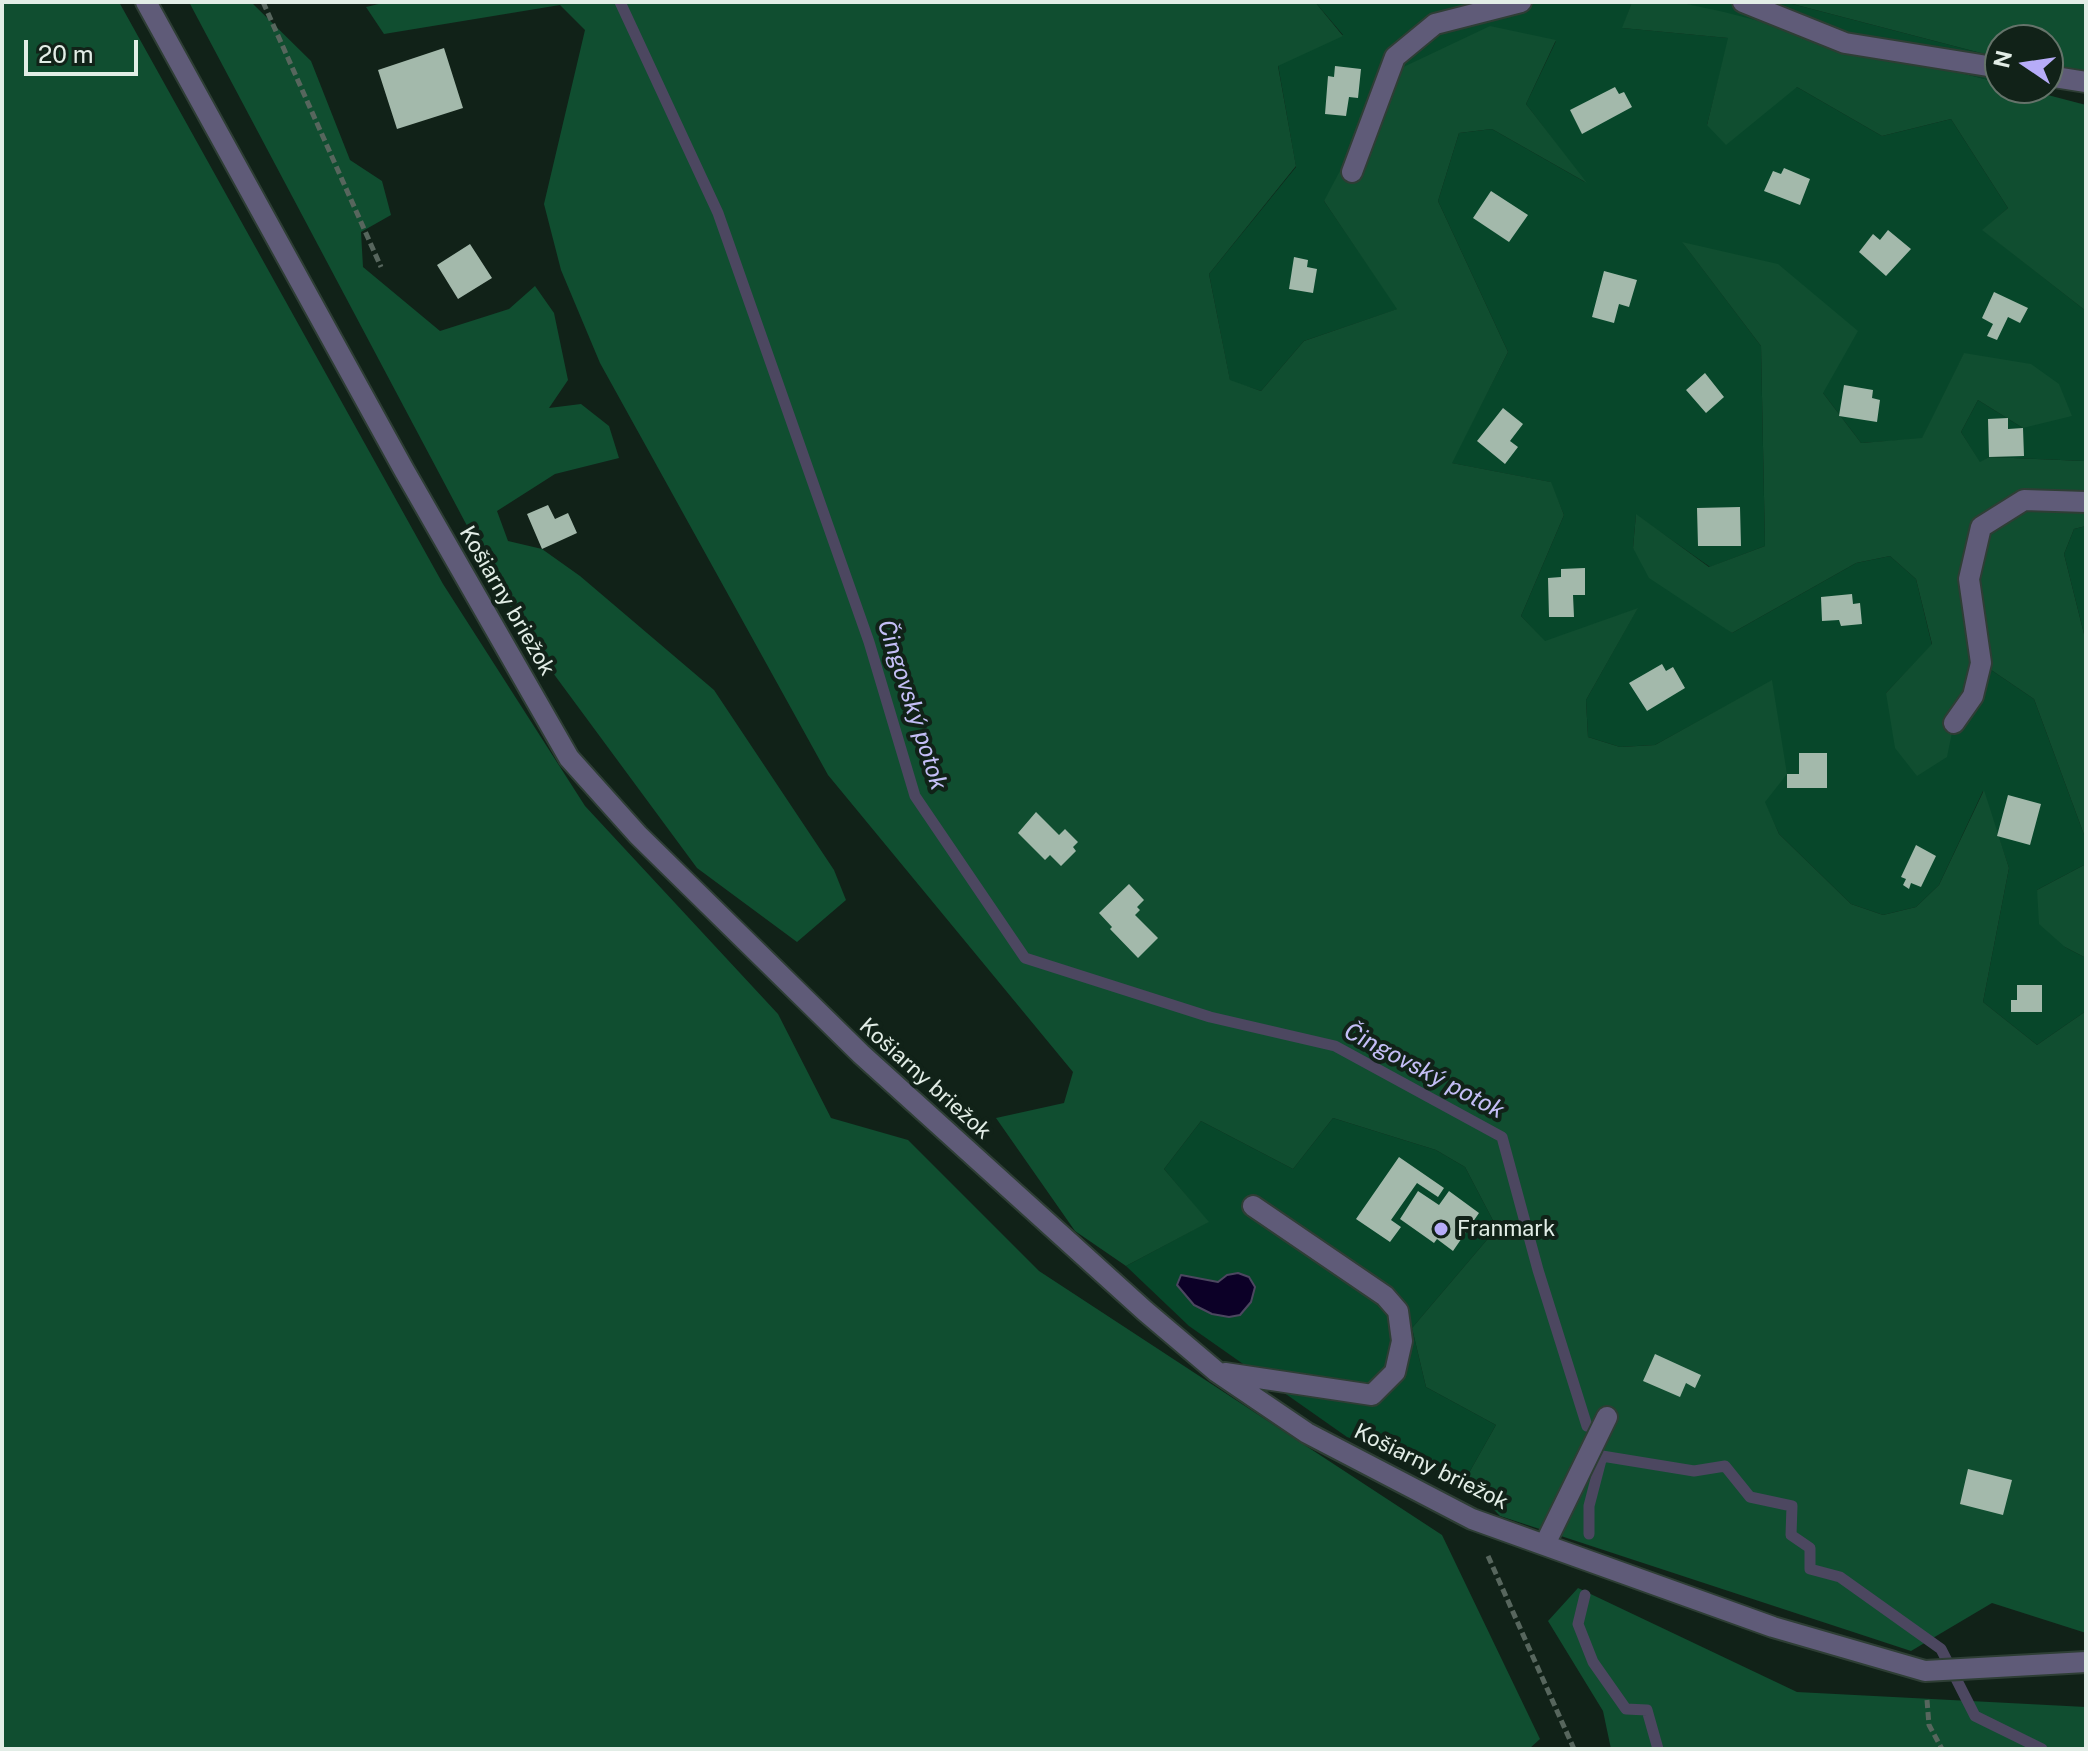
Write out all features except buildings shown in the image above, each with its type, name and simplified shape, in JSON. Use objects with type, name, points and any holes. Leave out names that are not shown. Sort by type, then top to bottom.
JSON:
[{"type":"street","name":"Košiarny briežok","points":[[146,2],[404,470],[569,758],[638,835],[861,1054],[1145,1311],[1217,1372],[1307,1433],[1472,1519],[1773,1627],[1940,1670],[2086,1662]]},
{"type":"street","points":[[1352,172],[1395,57],[1435,24],[1521,2]]},
{"type":"street","points":[[1743,2],[1845,43],[1984,65]]},
{"type":"street","points":[[2064,79],[2086,82]]},
{"type":"street","points":[[1954,723],[1973,696],[1981,663],[1969,579],[1981,527],[2024,500],[2086,502]]},
{"type":"street","points":[[1217,1372],[1372,1395],[1395,1372],[1399,1356],[1402,1341],[1398,1311],[1385,1296],[1253,1206]]},
{"type":"street","points":[[1545,1544],[1607,1417]]},
{"type":"path","points":[[263,2],[381,267]]},
{"type":"path","points":[[1472,1519],[1574,1749]]},
{"type":"path","points":[[1940,1670],[1929,1725],[1942,1749]]},
{"type":"green space","points":[[2,2],[119,2],[443,584],[585,806],[778,1014],[831,1118],[908,1140],[1039,1271],[1442,1535],[1540,1739],[1529,1749],[2,1749]]},
{"type":"green space","points":[[189,2],[251,2],[311,61],[350,160],[382,181],[391,215],[361,232],[363,267],[440,331],[509,309],[535,286],[554,313],[568,380],[549,408],[581,404],[609,426],[619,458],[555,474],[497,511],[508,541],[542,549],[580,576],[714,690],[834,870],[846,900],[797,942],[697,868],[525,635]]},
{"type":"green space","points":[[387,2],[1315,2],[1343,36],[1278,66],[1296,166],[1209,274],[1230,380],[1261,391],[1304,341],[1397,309],[1324,201],[1378,99],[1397,70],[1490,26],[1556,40],[1526,104],[1587,183],[1492,129],[1459,133],[1438,201],[1508,352],[1452,463],[1551,482],[1564,515],[1521,616],[1545,641],[1638,608],[1586,700],[1588,737],[1620,747],[1655,745],[1772,680],[1787,774],[1765,802],[1779,834],[1851,904],[1883,915],[1916,907],[1939,885],[1984,790],[2009,868],[1983,1002],[2037,1045],[2086,1011],[2086,1633],[1992,1603],[1911,1651],[1500,1516],[1465,1480],[1496,1425],[1426,1387],[1412,1328],[1497,1228],[1465,1167],[1436,1150],[1333,1118],[1293,1169],[1201,1121],[1164,1169],[1209,1222],[1126,1266],[1075,1231],[996,1118],[1064,1103],[1073,1072],[828,775],[600,363],[561,270],[544,204],[585,30],[560,5],[384,34],[366,7]]},
{"type":"green space","points":[[1315,2],[1632,2],[1623,28],[1729,38],[1707,125],[1797,87],[1882,136],[1951,119],[2008,208],[1983,230],[2086,311],[2084,461],[1989,457],[1980,463],[1961,432],[1978,400],[2023,428],[1964,354],[1922,439],[1861,443],[1823,393],[1683,243],[1761,346],[1765,546],[1710,567],[1636,515],[1633,548],[1732,633],[1856,563],[1890,556],[1916,579],[1932,645],[1886,693],[1954,723],[1981,663],[2034,699],[2086,840],[2086,864],[2037,890],[2065,947],[2086,958],[2086,1011],[2037,1045],[1983,1002],[2009,868],[1983,791],[1939,885],[1916,907],[1883,915],[1851,904],[1779,834],[1764,802],[1772,681],[1655,745],[1620,747],[1588,737],[1586,700],[1637,609],[1545,642],[1521,616],[1564,515],[1550,482],[1451,463],[1508,352],[1438,201],[1459,133],[1492,129],[1585,182],[1526,104],[1556,41],[1324,201],[1398,309],[1304,341],[1261,391],[1230,381],[1209,274],[1296,167],[1278,65],[1343,35]]},
{"type":"green space","points":[[1632,2],[1678,2],[1984,79],[1984,104],[2064,104],[2064,99],[2086,105],[2086,311],[1982,230],[2008,208],[1951,119],[1882,136],[1797,87],[1726,145],[1707,125],[1728,38],[1622,28]]},
{"type":"green space","points":[[1678,2],[1785,2],[1984,54],[1984,79]]},
{"type":"green space","points":[[1785,2],[2086,2],[2086,70],[2064,72],[2064,24],[1984,24],[1984,54]]},
{"type":"green space","points":[[1682,242],[1778,264],[1858,331],[1823,393],[1861,443],[1922,438],[1964,353],[2031,364],[2059,384],[2072,416],[2023,428],[1978,400],[1961,432],[1980,462],[1989,457],[2084,461],[2086,458],[2086,526],[2074,529],[2064,554],[2086,642],[2086,840],[2034,699],[1981,663],[1954,723],[1947,757],[1917,776],[1895,748],[1886,693],[1932,644],[1916,579],[1890,556],[1856,563],[1732,633],[1649,578],[1633,548],[1636,514],[1709,567],[1765,546],[1761,346]]},
{"type":"green space","points":[[2086,526],[2086,642],[2064,554],[2074,529]]},
{"type":"green space","points":[[2086,864],[2086,958],[2065,947],[2039,924],[2037,890]]},
{"type":"green space","points":[[1333,1118],[1436,1150],[1465,1167],[1497,1228],[1412,1328],[1426,1387],[1496,1425],[1465,1480],[1347,1437],[1189,1326],[1126,1266],[1208,1222],[1164,1169],[1201,1121],[1293,1169]]},
{"type":"green space","points":[[1578,1588],[1797,1692],[2086,1707],[2086,1749],[1611,1749],[1603,1711],[1548,1621]]},
{"type":"shaded area","points":[[1238,1273],[1249,1277],[1255,1287],[1251,1302],[1240,1315],[1212,1314],[1194,1305],[1177,1285],[1181,1275],[1218,1282],[1227,1275]]},
{"type":"waterway","name":"Čingovský potok","points":[[620,2],[718,213],[869,642],[915,796],[1025,958],[1210,1017],[1335,1046],[1502,1137],[1538,1270],[1587,1426]]},
{"type":"waterway","points":[[1589,1534],[1589,1506],[1602,1456],[1694,1471],[1725,1466],[1750,1497],[1792,1506],[1791,1535],[1810,1548],[1810,1569],[1840,1577],[1941,1649],[1975,1716],[2042,1749]]},
{"type":"waterway","name":"Čingovský potok","points":[[1585,1595],[1578,1624],[1593,1662],[1626,1709],[1647,1710],[1658,1749]]},
{"type":"place","name":"Franmark","points":[[1441,1229]]}]
